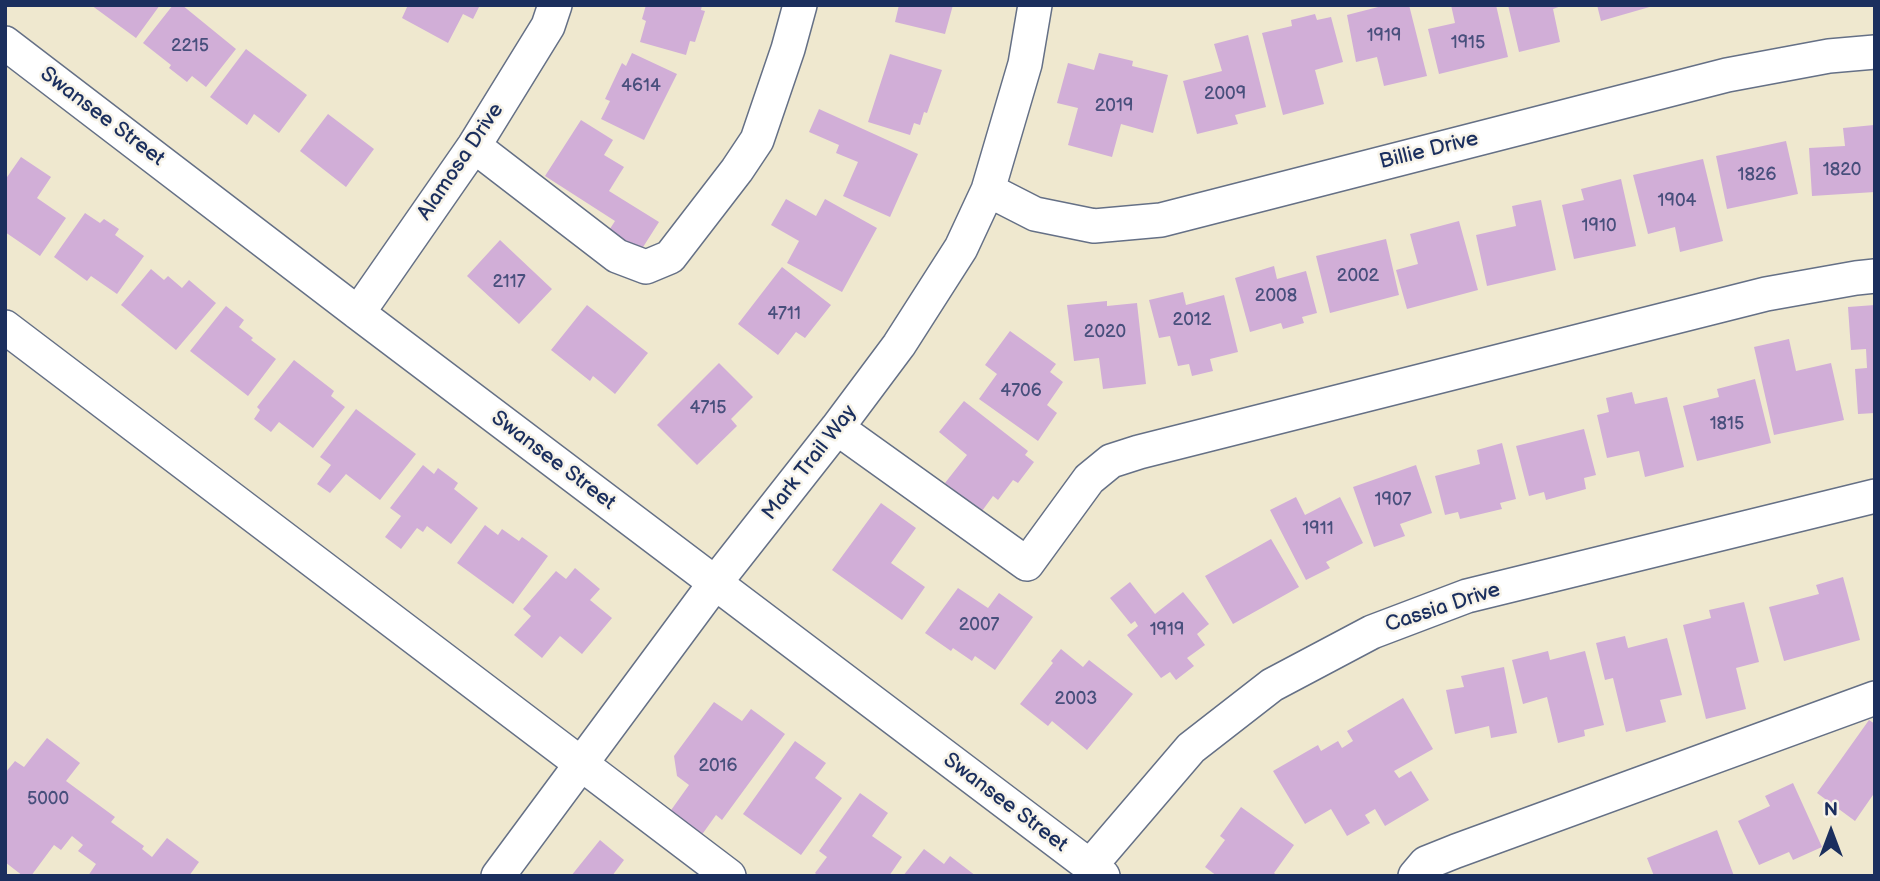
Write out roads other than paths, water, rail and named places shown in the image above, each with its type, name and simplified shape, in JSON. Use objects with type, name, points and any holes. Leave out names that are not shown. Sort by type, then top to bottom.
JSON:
[{"type":"street","name":"Alamosa Drive","points":[[358,313],[474,146],[548,26],[555,5]]},
{"type":"street","points":[[474,146],[617,256],[646,267],[670,257],[757,140],[800,5]]},
{"type":"street","name":"Mark Trail Way","points":[[498,876],[715,583],[899,345],[954,259],[988,190],[1026,64],[1035,5]]},
{"type":"street","name":"Swansee Street","points":[[5,43],[1096,871]]},
{"type":"street","name":"Billie Drive","points":[[988,190],[1035,214],[1094,226],[1161,220],[1727,75],[1829,56],[1875,52]]},
{"type":"street","points":[[837,428],[1027,564],[1089,479],[1111,461],[1766,294],[1875,276]]},
{"type":"street","points":[[5,327],[729,876]]},
{"type":"street","name":"Cassia Drive","points":[[1096,871],[1191,748],[1272,685],[1372,632],[1467,596],[1875,496]]},
{"type":"street","points":[[1415,876],[1426,863],[1456,851],[1875,698]]}]
